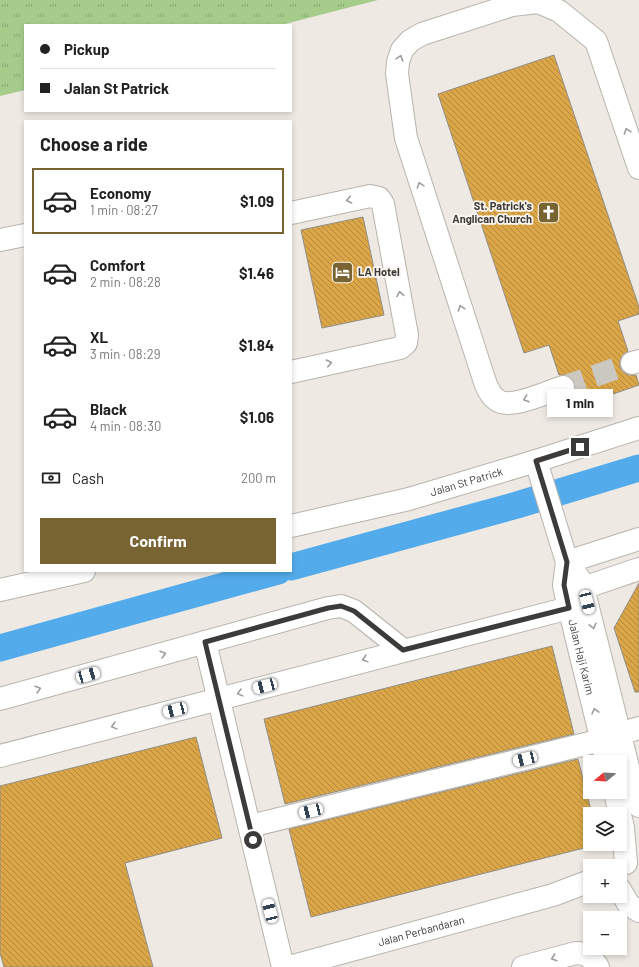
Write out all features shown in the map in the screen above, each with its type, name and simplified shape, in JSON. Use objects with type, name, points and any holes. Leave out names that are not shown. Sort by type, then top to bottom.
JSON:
[{"type":"street","points":[[562,387],[506,404],[498,401],[491,395],[486,385],[409,150],[397,74],[398,62],[402,50],[406,45],[422,34],[518,4],[538,2],[559,11],[596,41],[639,168]]},
{"type":"street","points":[[292,212],[370,196],[379,198],[383,204],[407,339],[406,343],[400,348],[292,372]]},
{"type":"street","points":[[0,240],[24,236]]},
{"type":"street","name":"Jalan St Patrick","points":[[292,526],[408,499],[536,461],[639,428]]},
{"type":"street","name":"Jalan Haji Karim","points":[[536,461],[567,562],[583,588],[639,806]]},
{"type":"street","points":[[567,562],[639,539]]},
{"type":"street","points":[[606,550],[615,577]]},
{"type":"street","name":"Jalan Haji Karim","points":[[567,562],[564,585],[569,608],[620,734],[611,755]]},
{"type":"street","points":[[583,588],[639,569]]},
{"type":"street","points":[[0,590],[80,572]]},
{"type":"street","points":[[0,699],[328,608],[341,606],[354,611],[403,650]]},
{"type":"street","points":[[0,756],[569,608]]},
{"type":"street","points":[[205,642],[284,967]]},
{"type":"street","points":[[250,826],[620,734]]},
{"type":"street","points":[[617,799],[623,828],[624,859]]},
{"type":"street","name":"Jalan Perbandaran","points":[[289,967],[553,894],[583,883]]},
{"type":"street","name":"Jalan Perbandaran","points":[[553,894],[583,893]]},
{"type":"street","points":[[523,967],[576,953],[585,953],[598,967]]},
{"type":"green space","points":[[0,0],[378,0],[285,24],[24,24],[24,90],[0,96]]},
{"type":"building","points":[[554,55],[639,307],[639,314],[618,321],[628,351],[620,360],[620,367],[623,372],[629,375],[636,375],[639,385],[570,409],[567,399],[573,395],[575,383],[571,377],[559,375],[549,345],[524,353],[438,94]]},
{"type":"building","name":"LA Hotel","points":[[363,217],[384,315],[322,328],[301,230]]},
{"type":"building","points":[[639,583],[639,692],[635,692],[614,628]]},
{"type":"building","points":[[552,646],[574,734],[285,804],[264,719]]},
{"type":"building","points":[[196,737],[222,838],[125,863],[153,967],[4,967],[0,953],[0,786]]},
{"type":"building","points":[[578,759],[583,779],[583,799],[588,799],[590,807],[583,807],[583,848],[311,917],[289,829]]},
{"type":"waterway","points":[[292,567],[517,505],[639,468]]},
{"type":"waterway","points":[[0,648],[274,572]]},
{"type":"tunnel","points":[[563,387],[632,363]]},
{"type":"place","name":"St. Patrick's Anglican Church","points":[[548,212]]},
{"type":"place","name":"LA Hotel","points":[[343,272]]},
{"type":"route","points":[[253,840],[205,642],[328,608],[341,606],[354,611],[403,650],[569,608],[564,585],[567,562],[536,461],[580,447]]}]
